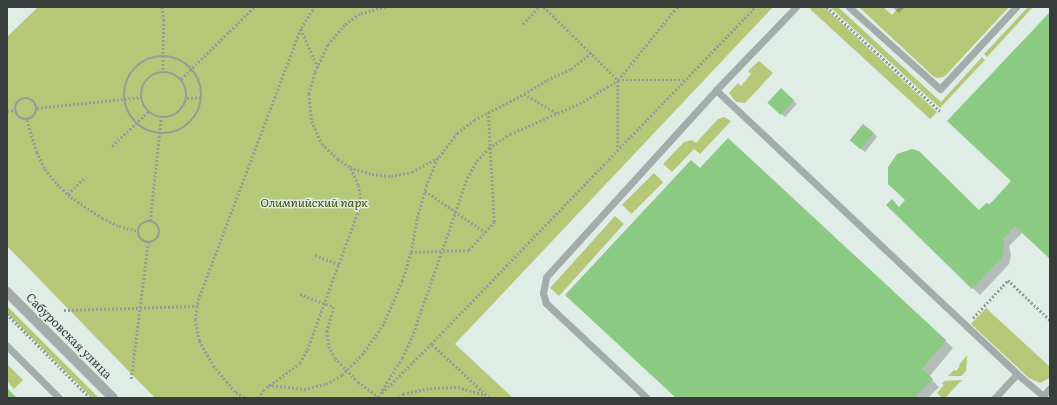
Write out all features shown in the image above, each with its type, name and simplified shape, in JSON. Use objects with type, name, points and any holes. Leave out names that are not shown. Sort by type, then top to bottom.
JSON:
[{"type":"street","name":"Сабуровская улица","points":[[7,292],[113,398]]},
{"type":"lane","points":[[647,398],[546,303],[543,286],[546,277],[716,90],[796,7]]},
{"type":"lane","points":[[849,7],[940,89],[1016,7]]},
{"type":"lane","points":[[716,90],[1017,374],[1043,396],[1050,388]]},
{"type":"lane","points":[[7,346],[59,398]]},
{"type":"lane","points":[[995,398],[1017,374]]},
{"type":"path","points":[[162,7],[164,20],[163,72]]},
{"type":"path","points":[[181,79],[254,7]]},
{"type":"path","points":[[244,398],[235,392],[214,367],[198,341],[196,320],[198,306],[300,28],[314,7]]},
{"type":"path","points":[[386,7],[360,14],[345,25],[328,45],[309,94],[312,121],[322,144],[338,159],[350,167],[372,174],[391,176],[412,172],[438,157]]},
{"type":"path","points":[[523,24],[539,7]]},
{"type":"path","points":[[544,7],[618,80],[684,80]]},
{"type":"path","points":[[377,398],[402,358],[412,337],[467,178],[477,161],[490,148],[510,134],[583,102],[618,80],[677,7]]},
{"type":"path","points":[[377,398],[431,344],[755,7]]},
{"type":"path","points":[[827,7],[941,112]]},
{"type":"path","points":[[300,28],[318,68]]},
{"type":"path","points":[[268,385],[304,389],[326,384],[342,376],[364,352],[384,323],[402,281],[411,252],[417,218],[425,191],[438,157],[457,133],[474,120],[524,94],[547,80],[572,69],[591,53]]},
{"type":"path","points":[[163,56],[178,59],[192,69],[198,78],[202,97],[196,116],[190,123],[174,132],[160,134],[147,130],[136,123],[128,112],[125,98],[126,85],[134,69],[150,58],[163,56]]},
{"type":"path","points":[[163,72],[172,73],[181,79],[187,90],[187,98],[182,110],[171,118],[161,118],[148,112],[142,103],[141,97],[145,82],[150,76],[163,72]]},
{"type":"path","points":[[618,80],[618,148]]},
{"type":"path","points":[[524,94],[557,113]]},
{"type":"path","points":[[37,108],[141,97]]},
{"type":"path","points":[[187,98],[202,97]]},
{"type":"path","points":[[22,98],[28,98],[33,100],[37,108],[37,114],[27,120],[21,119],[15,110],[18,102],[22,98]]},
{"type":"path","points":[[7,111],[15,110]]},
{"type":"path","points":[[112,146],[148,112]]},
{"type":"path","points":[[411,252],[469,250],[494,222],[488,112]]},
{"type":"path","points":[[150,221],[161,118]]},
{"type":"path","points":[[27,120],[37,152],[45,169],[68,194],[102,218],[119,226],[138,231]]},
{"type":"path","points":[[258,398],[268,385],[300,362],[307,350],[361,203],[358,185],[350,167]]},
{"type":"path","points":[[68,194],[85,177]]},
{"type":"path","points":[[425,191],[485,232]]},
{"type":"path","points":[[150,221],[156,223],[160,232],[157,240],[148,243],[140,239],[138,231],[140,225],[150,221]]},
{"type":"path","points":[[131,378],[148,243]]},
{"type":"path","points":[[315,255],[339,264]]},
{"type":"path","points":[[966,325],[1008,280],[1050,320]]},
{"type":"path","points":[[300,294],[334,307],[326,331],[329,346],[335,358],[358,382],[377,398]]},
{"type":"path","points":[[64,310],[198,306]]},
{"type":"path","points":[[7,314],[90,398]]},
{"type":"path","points":[[431,344],[489,398]]},
{"type":"path","points":[[399,398],[403,394],[430,388],[451,387],[458,387],[486,395]]},
{"type":"green space","name":"Олимпийский парк","points":[[38,7],[773,7],[455,344],[513,398],[155,398],[7,246],[7,37]]},
{"type":"green space","points":[[810,7],[824,7],[937,112],[930,119],[811,10]]},
{"type":"green space","points":[[830,7],[838,7],[941,102],[982,57],[985,60],[940,108]]},
{"type":"green space","points":[[859,7],[883,7],[892,15],[899,7],[1009,7],[944,77],[938,78],[934,77]]},
{"type":"green space","points":[[1028,7],[1033,7],[987,57],[984,54]]},
{"type":"green space","points":[[759,61],[773,73],[745,103],[736,102],[729,93],[738,83],[741,86],[751,74],[748,71]]},
{"type":"green space","points":[[724,117],[731,121],[700,154],[694,149],[672,172],[663,164],[684,142],[692,140],[696,143],[718,119]]},
{"type":"green space","points":[[654,173],[663,182],[631,214],[622,205]]},
{"type":"green space","points":[[615,216],[624,224],[559,296],[550,288]]},
{"type":"green space","points":[[7,306],[98,397],[92,398],[7,313]]},
{"type":"green space","points":[[986,308],[1050,367],[1049,378],[1040,383],[1029,378],[971,324]]},
{"type":"green space","points":[[967,355],[966,371],[961,376],[948,376],[954,370],[956,371]]},
{"type":"green space","points":[[7,364],[23,380],[14,389],[7,381]]},
{"type":"green space","points":[[962,380],[945,398],[942,398],[937,393],[944,385],[942,384],[944,381]]},
{"type":"building","points":[[1050,12],[1050,259],[1015,226],[1003,239],[1004,247],[1002,257],[972,289],[886,205],[892,199],[899,207],[905,200],[888,184],[888,167],[897,154],[912,149],[919,151],[979,210],[986,203],[990,204],[1011,181],[947,121]]},
{"type":"building","points":[[781,88],[794,100],[781,115],[767,103]]},
{"type":"building","points":[[863,124],[874,133],[861,149],[850,140]]},
{"type":"building","points":[[728,138],[946,340],[922,369],[933,379],[914,398],[676,398],[565,295],[691,160],[700,168]]},
{"type":"building","points":[[7,388],[17,398],[7,398]]}]
